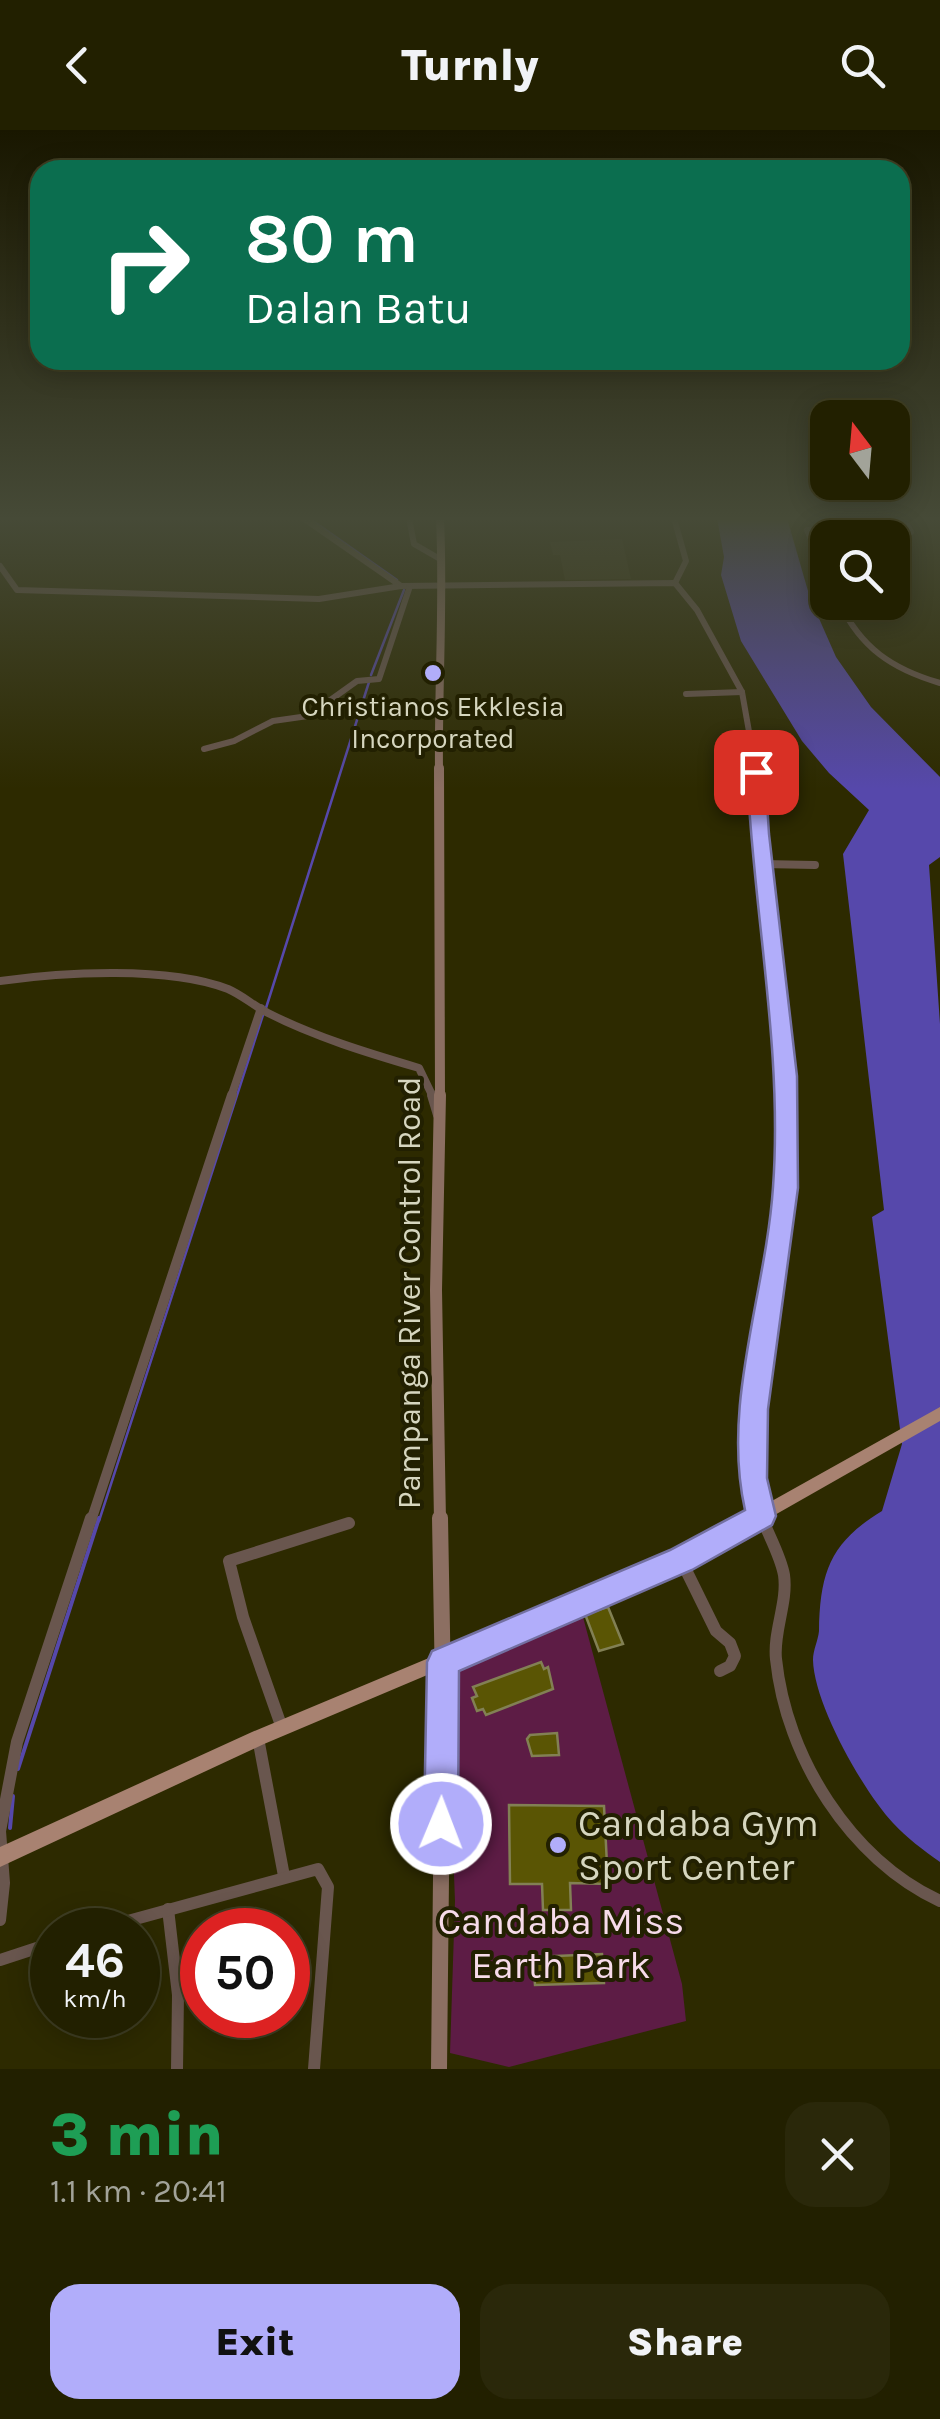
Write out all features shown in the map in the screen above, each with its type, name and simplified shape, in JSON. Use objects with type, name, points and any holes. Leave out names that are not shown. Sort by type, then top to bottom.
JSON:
[{"type":"main road","name":"Pampanga River Control Road","points":[[439,608],[440,1118],[436,1290],[443,1662],[440,2069]]},
{"type":"main road","points":[[2,1857],[258,1738],[681,1560],[940,1414]]},
{"type":"street","points":[[204,749],[234,741],[273,721],[308,716],[357,682],[379,679],[399,608]]},
{"type":"street","points":[[696,608],[742,692],[756,772],[762,864],[786,1076],[786,1188],[754,1409],[752,1478],[784,1576],[775,1656],[789,1722],[837,1819],[912,1888],[940,1901]]},
{"type":"street","points":[[850,620],[865,646],[894,669],[940,682]]},
{"type":"street","points":[[686,694],[742,692]]},
{"type":"street","points":[[762,864],[815,865]]},
{"type":"street","points":[[0,981],[55,974],[195,980],[231,990],[264,1010],[354,1048],[419,1068],[427,1078],[440,1118]]},
{"type":"street","points":[[0,1920],[0,1831],[17,1742],[264,1010]]},
{"type":"street","points":[[282,1728],[243,1618],[229,1561],[348,1523]]},
{"type":"street","points":[[681,1560],[716,1631],[730,1643],[735,1656],[730,1666],[720,1671]]},
{"type":"street","points":[[258,1738],[284,1876]]},
{"type":"street","points":[[160,1911],[318,1870],[328,1887],[314,2069]]},
{"type":"street","points":[[168,1909],[178,1995],[177,2069]]},
{"type":"street","points":[[0,1960],[30,1951]]},
{"type":"green space","name":"Candaba Miss Earth Park","points":[[580,1606],[682,1984],[686,2021],[509,2067],[450,2053],[455,1901],[446,1663]]},
{"type":"shaded area","points":[[731,608],[810,608],[810,620],[820,620],[836,657],[871,707],[940,777],[940,857],[929,865],[940,1024],[940,1862],[898,1828],[868,1790],[842,1746],[815,1678],[813,1660],[826,1575],[851,1534],[882,1511],[902,1444],[872,1217],[884,1210],[843,854],[869,810],[802,741],[741,641]]},
{"type":"building","points":[[608,1607],[623,1644],[599,1651],[585,1614]]},
{"type":"building","points":[[541,1662],[544,1669],[548,1667],[553,1689],[486,1715],[483,1709],[477,1711],[473,1687]]},
{"type":"building","points":[[557,1733],[559,1755],[532,1756],[527,1739],[530,1735]]},
{"type":"building","name":"Candaba Gym Sport Center","points":[[509,1805],[604,1806],[608,1884],[570,1883],[571,1910],[543,1910],[542,1884],[510,1884]]},
{"type":"building","points":[[602,1954],[604,1983],[535,1985],[533,1957]]},
{"type":"waterway","points":[[371,675],[397,608]]},
{"type":"waterway","points":[[266,1008],[369,682]]},
{"type":"waterway","points":[[99,1521],[263,1015]]},
{"type":"waterway","points":[[18,1769],[99,1518]]},
{"type":"waterway","points":[[10,1828],[13,1796]]},
{"type":"place","name":"Christianos Ekklesia Incorporated","points":[[433,673]]},
{"type":"place","name":"Candaba Gym Sport Center","points":[[558,1845]]},
{"type":"route","points":[[441,1824],[443,1662],[681,1560],[762,1516],[752,1478],[754,1409],[786,1188],[786,1076],[766,905],[756,772]]}]
